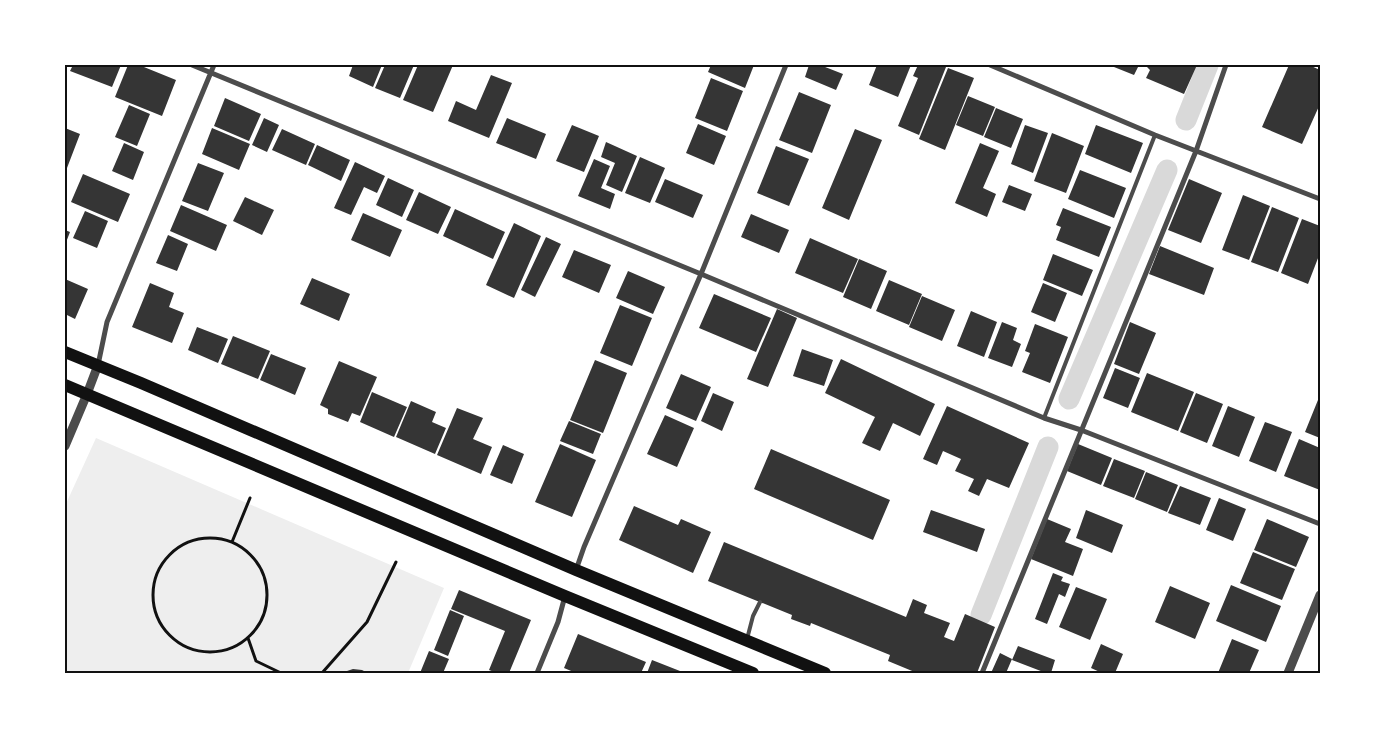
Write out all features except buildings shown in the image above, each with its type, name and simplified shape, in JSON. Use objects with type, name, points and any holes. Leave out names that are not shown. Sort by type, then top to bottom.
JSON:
[{"type":"main road","points":[[65,352],[576,570],[825,673]]},
{"type":"main road","points":[[65,385],[565,596],[753,673]]},
{"type":"street","points":[[192,65],[1044,418],[1081,430],[1320,524]]},
{"type":"street","points":[[65,446],[98,365],[107,322],[214,65]]},
{"type":"street","points":[[576,570],[786,65]]},
{"type":"street","points":[[990,65],[1155,135],[1320,199]]},
{"type":"street","points":[[982,673],[1196,151],[1226,65]]},
{"type":"street","points":[[1288,673],[1320,595]]},
{"type":"street","points":[[537,673],[558,622],[565,596]]},
{"type":"lane","points":[[1044,418],[1155,135]]},
{"type":"lane","points":[[746,641],[760,602]]},
{"type":"path","points":[[232,542],[250,498]]},
{"type":"path","points":[[214,537],[232,542],[249,552],[260,567],[267,585],[266,605],[260,623],[248,638],[232,648],[214,652],[196,650],[179,642],[165,630],[156,613],[153,595],[156,576],[165,560],[178,547],[195,539],[214,537]]},
{"type":"path","points":[[322,673],[367,622],[396,562]]},
{"type":"path","points":[[248,638],[256,661],[281,673]]},
{"type":"shaded area","points":[[96,438],[444,588],[408,673],[65,673],[65,506]]},
{"type":"waterway","points":[[1186,120],[1208,65]]},
{"type":"waterway","points":[[1069,399],[1167,170]]},
{"type":"waterway","points":[[981,615],[1048,447]]}]
